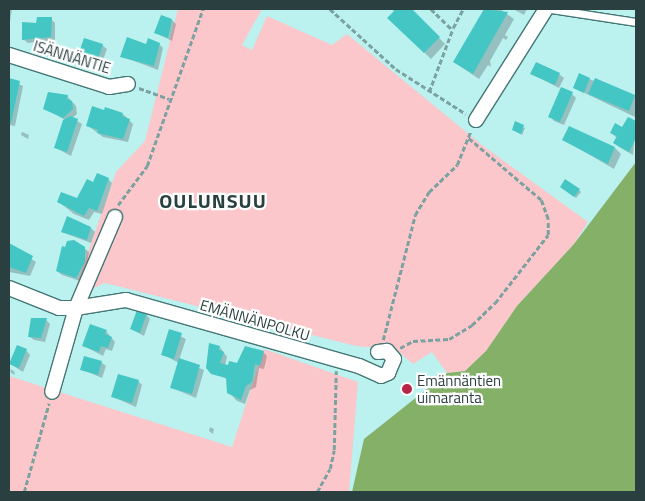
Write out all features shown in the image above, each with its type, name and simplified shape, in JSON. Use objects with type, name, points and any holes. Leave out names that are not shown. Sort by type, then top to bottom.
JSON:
[{"type":"street","points":[[476,120],[546,9]]},
{"type":"street","name":"ISÄNNÄNTIE","points":[[9,55],[109,87],[128,84]]},
{"type":"street","points":[[52,392],[76,308],[115,217]]},
{"type":"street","name":"EMÄNNÄNPOLKU","points":[[9,288],[58,308],[76,308],[126,300],[360,366],[381,376],[388,373],[393,364],[384,353]]},
{"type":"lane","points":[[551,9],[636,22]]},
{"type":"path","points":[[115,217],[120,200],[147,166],[169,98],[202,9]]},
{"type":"path","points":[[330,9],[377,53],[429,92],[476,120],[457,165],[429,192],[415,215],[384,353]]},
{"type":"path","points":[[431,9],[452,29]]},
{"type":"path","points":[[429,92],[452,29],[463,9]]},
{"type":"path","points":[[128,84],[169,98]]},
{"type":"path","points":[[384,353],[413,340],[449,339],[472,325],[495,303],[548,235],[548,219],[541,200],[468,138]]},
{"type":"path","points":[[317,492],[330,469],[334,450],[334,379],[336,370],[344,363]]},
{"type":"path","points":[[24,492],[52,392]]},
{"type":"shaded area","points":[[178,9],[262,9],[242,45],[252,50],[267,16],[332,45],[347,34],[482,145],[588,222],[574,244],[517,306],[486,351],[465,371],[447,373],[432,352],[413,364],[397,350],[356,346],[105,283],[72,298],[116,172],[145,141]]},
{"type":"shaded area","points":[[636,162],[636,492],[352,492],[364,439],[447,373],[465,371],[486,351],[517,306],[574,244]]},
{"type":"shaded area","points":[[264,349],[358,382],[349,492],[9,492],[9,376],[232,447]]},
{"type":"building","points":[[391,9],[412,9],[440,37],[424,53],[387,18],[394,11]]},
{"type":"building","points":[[484,9],[508,12],[473,74],[453,62]]},
{"type":"building","points":[[161,15],[172,19],[168,38],[154,33]]},
{"type":"building","points":[[37,17],[52,17],[51,37],[22,40],[22,22],[36,23]]},
{"type":"building","points":[[127,37],[146,44],[148,38],[160,43],[154,66],[120,57]]},
{"type":"building","points":[[84,38],[103,44],[96,65],[77,58]]},
{"type":"building","points":[[536,62],[560,73],[555,85],[530,74]]},
{"type":"building","points":[[579,73],[590,78],[584,93],[573,88]]},
{"type":"building","points":[[9,78],[20,81],[11,123],[9,122]]},
{"type":"building","points":[[595,78],[635,95],[629,111],[588,94]]},
{"type":"building","points":[[561,87],[573,92],[560,122],[548,117]]},
{"type":"building","points":[[48,92],[68,95],[67,99],[72,101],[73,109],[63,118],[43,109]]},
{"type":"building","points":[[92,106],[104,110],[105,107],[123,113],[122,116],[130,119],[123,139],[97,133],[98,130],[86,126]]},
{"type":"building","points":[[70,116],[78,119],[67,152],[54,148],[63,120]]},
{"type":"building","points":[[628,117],[636,121],[636,138],[629,152],[613,143],[617,136],[610,133],[615,123],[622,127]]},
{"type":"building","points":[[515,121],[524,125],[521,134],[512,130]]},
{"type":"building","points":[[569,126],[615,147],[608,164],[562,140]]},
{"type":"building","points":[[97,173],[109,178],[97,211],[89,208],[84,216],[57,202],[61,192],[77,198],[87,179],[93,182]]},
{"type":"building","points":[[565,179],[580,189],[574,197],[560,187]]},
{"type":"building","points":[[67,216],[91,227],[87,240],[61,232]]},
{"type":"building","points":[[74,240],[85,247],[85,262],[76,278],[56,271],[62,246],[65,247],[67,241]]},
{"type":"building","points":[[9,243],[33,256],[26,273],[9,267]]},
{"type":"building","points":[[137,310],[147,313],[140,333],[130,329]]},
{"type":"building","points":[[31,318],[47,318],[41,338],[28,337]]},
{"type":"building","points":[[90,324],[107,330],[105,334],[112,337],[108,348],[101,346],[99,352],[82,346]]},
{"type":"building","points":[[169,329],[182,333],[174,359],[161,355]]},
{"type":"building","points":[[209,343],[220,346],[219,350],[224,352],[220,363],[228,365],[229,361],[237,363],[245,346],[264,351],[260,366],[255,364],[252,382],[246,386],[241,400],[227,393],[226,378],[211,374],[206,368]]},
{"type":"building","points":[[17,345],[27,349],[19,368],[9,364]]},
{"type":"building","points":[[84,356],[102,361],[98,375],[80,370]]},
{"type":"building","points":[[179,358],[200,365],[192,394],[170,388]]},
{"type":"building","points":[[118,374],[139,380],[132,403],[111,397]]},
{"type":"place","name":"Emännäntien uimaranta","points":[[407,389]]},
{"type":"district","name":"OULUNSUU","points":[[213,200]]}]
